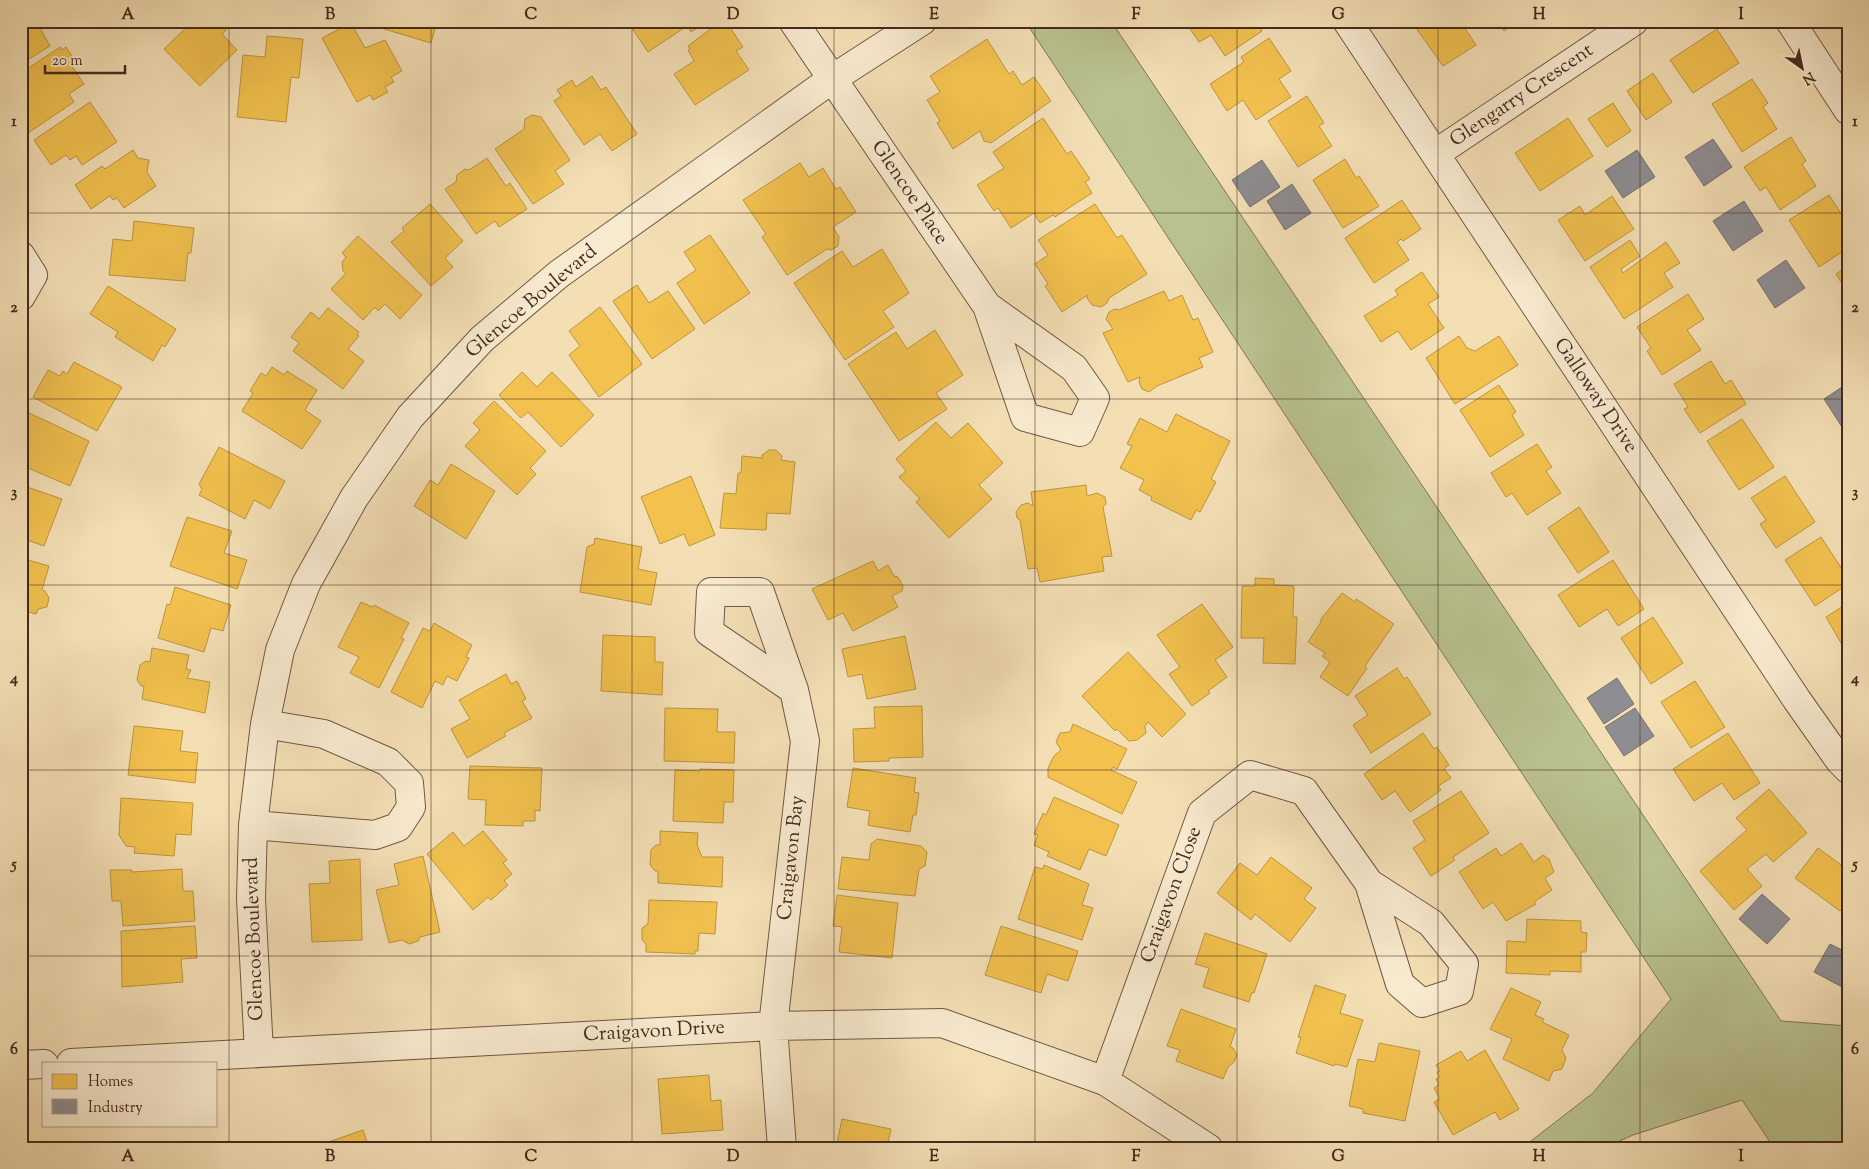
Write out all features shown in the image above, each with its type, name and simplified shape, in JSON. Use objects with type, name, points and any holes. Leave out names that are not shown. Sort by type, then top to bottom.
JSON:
[{"type":"street","name":"Glencoe Place","points":[[793,21],[987,306],[1025,417],[1080,432],[1095,398],[1074,368],[987,306]]},
{"type":"street","name":"Glencoe Boulevard","points":[[259,1053],[251,899],[253,825],[265,724],[280,650],[306,584],[354,498],[410,416],[482,339],[559,274],[832,79],[922,21]]},
{"type":"street","name":"Galloway Drive","points":[[1347,21],[1797,700],[1840,761],[1848,769]]},
{"type":"street","name":"Glengarry Crescent","points":[[1434,154],[1634,21]]},
{"type":"street","points":[[1790,21],[1848,110]]},
{"type":"street","points":[[21,256],[33,275],[21,296]]},
{"type":"street","name":"Craigavon Bay","points":[[782,1148],[773,1026],[805,741],[794,690]]},
{"type":"street","points":[[253,825],[375,835],[398,827],[411,807],[409,783],[388,762],[324,734],[265,724]]},
{"type":"street","name":"Craigavon Close","points":[[1105,1081],[1202,813],[1250,775],[1304,790],[1368,883]]},
{"type":"street","name":"Craigavon Drive","points":[[90,1062],[773,1026],[942,1023],[1105,1081],[1208,1148]]},
{"type":"street","points":[[21,1065],[42,1064]]},
{"type":"green space","points":[[1025,21],[1111,21],[1781,1021],[1848,1026],[1848,1148],[1774,1148],[1742,1100],[1633,1135],[1604,1148],[1522,1148],[1593,1093],[1671,999]]},
{"type":"building: Homes","points":[[21,21],[36,21],[50,46],[21,64]]},
{"type":"building: Homes","points":[[193,21],[235,21],[222,34],[237,50],[200,86],[164,49]]},
{"type":"building: Homes","points":[[386,21],[444,21],[443,24],[437,22],[431,43],[384,29]]},
{"type":"building: Homes","points":[[627,21],[708,21],[691,32],[687,26],[648,52]]},
{"type":"building: Homes","points":[[721,21],[726,21],[743,47],[736,51],[749,70],[695,105],[674,74],[694,61],[688,46]]},
{"type":"building: Homes","points":[[1185,21],[1256,21],[1262,31],[1225,56],[1211,35],[1199,42]]},
{"type":"building: Homes","points":[[1411,21],[1460,21],[1476,45],[1443,66]]},
{"type":"building: Homes","points":[[1498,21],[1518,21],[1504,31]]},
{"type":"building: Homes","points":[[351,23],[365,48],[385,40],[402,71],[391,77],[394,82],[385,87],[388,92],[373,100],[370,95],[357,102],[322,38]]},
{"type":"building: Homes","points":[[1717,29],[1739,63],[1693,93],[1670,60]]},
{"type":"building: Homes","points":[[267,36],[303,39],[299,78],[291,77],[286,122],[237,117],[243,55],[265,57]]},
{"type":"building: Homes","points":[[1269,38],[1291,71],[1279,79],[1291,97],[1256,120],[1243,100],[1227,111],[1210,84],[1244,62],[1241,57]]},
{"type":"building: Homes","points":[[987,39],[1009,74],[1013,71],[1022,85],[1034,77],[1051,101],[991,143],[984,141],[980,131],[953,149],[937,123],[940,121],[927,100],[940,92],[930,76]]},
{"type":"building: Homes","points":[[60,47],[62,50],[66,47],[76,62],[71,65],[84,84],[69,94],[74,102],[28,133],[21,122],[21,91],[24,88],[21,84],[21,73]]},
{"type":"building: Homes","points":[[1653,73],[1672,102],[1646,120],[1627,91]]},
{"type":"building: Homes","points":[[592,76],[601,90],[606,87],[637,134],[612,151],[600,134],[584,145],[554,101],[561,96],[557,90],[572,80],[576,87]]},
{"type":"building: Homes","points":[[1752,79],[1768,103],[1763,107],[1777,129],[1742,152],[1712,104]]},
{"type":"building: Homes","points":[[1307,96],[1324,123],[1319,126],[1332,146],[1298,167],[1268,121]]},
{"type":"building: Homes","points":[[90,102],[117,142],[82,165],[76,156],[70,160],[66,155],[51,165],[34,140]]},
{"type":"building: Homes","points":[[1613,103],[1631,131],[1607,147],[1588,119]]},
{"type":"building: Homes","points":[[532,115],[541,117],[570,160],[555,171],[564,184],[533,204],[495,149],[524,129],[525,119]]},
{"type":"building: Homes","points":[[1043,118],[1067,154],[1071,151],[1090,179],[1085,182],[1092,193],[1055,217],[1053,215],[1040,223],[1034,213],[1011,228],[998,208],[994,211],[977,185],[1004,168],[993,152]]},
{"type":"building: Homes","points":[[1568,118],[1593,156],[1540,191],[1515,153]]},
{"type":"building: Homes","points":[[1791,137],[1806,161],[1802,164],[1816,186],[1780,210],[1766,187],[1760,191],[1744,167]]},
{"type":"building: Homes","points":[[133,150],[138,158],[149,160],[147,172],[156,186],[124,208],[117,198],[113,200],[110,196],[91,209],[75,185],[102,166],[105,169]]},
{"type":"building: Homes","points":[[487,158],[506,186],[510,183],[527,209],[499,227],[495,221],[476,234],[445,189],[456,182],[457,175],[465,169],[469,170]]},
{"type":"building: Homes","points":[[1345,159],[1356,178],[1359,176],[1379,206],[1343,228],[1313,180]]},
{"type":"building: Homes","points":[[800,163],[809,177],[823,168],[836,189],[840,187],[856,212],[833,227],[839,237],[838,246],[831,250],[827,249],[787,275],[762,237],[766,234],[743,200]]},
{"type":"building: Homes","points":[[1829,195],[1844,218],[1841,220],[1848,232],[1848,248],[1819,267],[1789,220]]},
{"type":"building: Homes","points":[[1612,196],[1634,229],[1585,261],[1558,220],[1580,206],[1585,215]]},
{"type":"building: Homes","points":[[1402,200],[1421,229],[1403,241],[1401,239],[1397,242],[1409,260],[1374,283],[1345,238]]},
{"type":"building: Homes","points":[[430,204],[463,241],[445,258],[453,267],[431,286],[391,242],[404,231],[402,228]]},
{"type":"building: Homes","points":[[1095,204],[1117,238],[1122,235],[1147,274],[1109,298],[1107,303],[1101,307],[1092,305],[1087,298],[1088,295],[1062,312],[1045,286],[1048,284],[1035,264],[1048,255],[1038,240]]},
{"type":"building: Homes","points":[[134,221],[194,228],[191,253],[188,253],[185,281],[109,275],[113,239],[132,241]]},
{"type":"building: Homes","points":[[710,235],[750,293],[704,324],[677,283],[696,270],[684,252]]},
{"type":"building: Homes","points":[[358,236],[422,295],[400,319],[385,304],[378,311],[375,307],[363,320],[331,289],[346,273],[343,271],[342,262],[346,257],[342,253]]},
{"type":"building: Homes","points":[[1630,240],[1640,256],[1621,269],[1623,273],[1666,242],[1680,263],[1664,273],[1673,287],[1624,319],[1590,267]]},
{"type":"building: Homes","points":[[882,249],[909,293],[883,311],[894,327],[845,360],[794,283],[842,251],[853,267]]},
{"type":"building: Homes","points":[[1848,266],[1848,293],[1836,274]]},
{"type":"building: Homes","points":[[1422,272],[1439,297],[1428,304],[1444,328],[1411,350],[1398,331],[1381,342],[1364,316],[1398,295],[1395,290]]},
{"type":"building: Homes","points":[[637,285],[649,303],[668,291],[695,329],[652,359],[613,301]]},
{"type":"building: Homes","points":[[108,286],[176,329],[165,347],[162,345],[153,361],[115,337],[118,332],[90,314]]},
{"type":"building: Homes","points":[[1164,291],[1169,301],[1182,295],[1193,320],[1198,318],[1213,352],[1199,358],[1203,367],[1157,386],[1149,392],[1142,389],[1139,382],[1140,377],[1128,382],[1103,333],[1113,329],[1106,319],[1109,312],[1115,309],[1119,310]]},
{"type":"building: Homes","points":[[1688,294],[1704,319],[1687,330],[1701,350],[1662,375],[1647,351],[1651,348],[1637,327]]},
{"type":"building: Homes","points":[[600,307],[642,364],[599,397],[569,355],[580,346],[569,331]]},
{"type":"building: Homes","points":[[328,308],[359,332],[357,335],[359,336],[348,349],[364,361],[343,389],[293,351],[299,343],[291,337],[311,312],[319,319]]},
{"type":"building: Homes","points":[[935,330],[963,375],[936,393],[947,409],[899,441],[848,364],[896,332],[907,349]]},
{"type":"building: Homes","points":[[1459,336],[1467,348],[1475,351],[1499,336],[1518,365],[1455,404],[1426,358]]},
{"type":"building: Homes","points":[[1711,361],[1725,384],[1731,380],[1746,404],[1700,433],[1684,409],[1688,407],[1674,384]]},
{"type":"building: Homes","points":[[74,362],[122,387],[97,431],[33,397],[48,370],[60,376],[63,371],[67,374]]},
{"type":"building: Homes","points":[[272,367],[284,375],[287,371],[317,390],[305,410],[321,421],[302,449],[242,411],[253,393],[250,391],[261,373],[266,376]]},
{"type":"building: Homes","points":[[522,372],[537,387],[552,372],[594,415],[561,447],[528,412],[521,418],[499,395]]},
{"type":"building: Homes","points":[[1499,385],[1516,412],[1512,415],[1524,435],[1490,457],[1460,410]]},
{"type":"building: Homes","points":[[494,401],[546,451],[530,468],[536,474],[517,495],[465,446],[480,430],[473,423]]},
{"type":"building: Homes","points":[[27,412],[89,441],[70,486],[21,465],[26,454],[21,452],[21,424]]},
{"type":"building: Homes","points":[[1176,414],[1230,441],[1211,479],[1216,482],[1200,512],[1196,510],[1191,520],[1151,500],[1152,497],[1139,490],[1144,480],[1120,468],[1132,446],[1127,444],[1140,418],[1167,432]]},
{"type":"building: Homes","points":[[1742,419],[1774,467],[1739,490],[1707,441]]},
{"type":"building: Homes","points":[[936,422],[951,438],[968,423],[1003,463],[979,485],[992,499],[949,538],[916,502],[920,499],[899,477],[906,471],[896,459]]},
{"type":"building: Homes","points":[[1537,444],[1552,467],[1546,471],[1561,493],[1527,515],[1512,493],[1506,497],[1491,473]]},
{"type":"building: Homes","points":[[219,447],[285,481],[270,509],[254,500],[245,519],[199,495],[202,489],[199,484]]},
{"type":"building: Homes","points":[[769,450],[776,450],[782,456],[781,460],[795,462],[790,514],[767,513],[766,530],[720,528],[724,493],[736,494],[738,473],[741,473],[742,456],[762,458],[762,455]]},
{"type":"building: Homes","points":[[451,464],[495,491],[466,539],[414,506],[430,480],[438,485]]},
{"type":"building: Homes","points":[[691,476],[715,535],[689,546],[684,534],[660,544],[641,497]]},
{"type":"building: Homes","points":[[1785,476],[1815,522],[1776,548],[1760,524],[1766,520],[1751,498]]},
{"type":"building: Homes","points":[[21,485],[62,499],[44,546],[21,538]]},
{"type":"building: Homes","points":[[1086,485],[1087,496],[1097,493],[1105,497],[1106,504],[1103,507],[1112,556],[1102,557],[1104,571],[1040,582],[1037,568],[1028,569],[1020,520],[1017,518],[1016,512],[1021,505],[1028,503],[1033,506],[1031,492]]},
{"type":"building: Homes","points":[[1579,507],[1609,552],[1578,573],[1548,528]]},
{"type":"building: Homes","points":[[187,517],[232,531],[224,553],[247,560],[237,589],[170,566]]},
{"type":"building: Homes","points":[[1821,537],[1848,578],[1848,584],[1815,606],[1785,560]]},
{"type":"building: Homes","points":[[595,538],[642,547],[638,569],[657,573],[651,605],[580,592],[587,547],[594,544]]},
{"type":"building: Homes","points":[[21,558],[49,566],[42,590],[45,591],[49,598],[47,607],[38,609],[36,614],[21,610]]},
{"type":"building: Homes","points":[[1613,560],[1644,609],[1618,626],[1607,609],[1579,627],[1558,595]]},
{"type":"building: Homes","points":[[873,561],[878,571],[888,565],[894,576],[898,577],[903,586],[902,591],[892,596],[898,607],[853,631],[843,613],[828,620],[812,589]]},
{"type":"building: Homes","points":[[1255,578],[1274,579],[1274,585],[1294,586],[1293,617],[1297,617],[1295,664],[1263,663],[1264,638],[1241,638],[1242,586],[1255,586]]},
{"type":"building: Homes","points":[[175,587],[231,605],[223,631],[211,628],[204,652],[158,638],[167,604],[170,605]]},
{"type":"building: Homes","points":[[1342,593],[1355,602],[1356,599],[1394,624],[1365,666],[1367,668],[1348,696],[1320,677],[1330,662],[1322,656],[1325,653],[1308,642],[1321,619]]},
{"type":"building: Homes","points":[[361,602],[372,607],[374,605],[409,623],[401,638],[404,639],[379,688],[350,673],[359,657],[338,647]]},
{"type":"building: Homes","points":[[1848,603],[1848,655],[1826,617]]},
{"type":"building: Homes","points":[[1202,604],[1233,647],[1215,660],[1227,677],[1192,706],[1169,674],[1180,667],[1157,635]]},
{"type":"building: Homes","points":[[1653,617],[1683,663],[1651,684],[1621,638]]},
{"type":"building: Homes","points":[[434,623],[472,645],[466,657],[469,658],[457,681],[447,676],[443,685],[435,681],[422,708],[391,692],[423,628],[430,631]]},
{"type":"building: Homes","points":[[603,635],[655,637],[655,662],[663,662],[662,695],[601,691]]},
{"type":"building: Homes","points":[[21,636],[26,637],[21,663]]},
{"type":"building: Homes","points":[[905,636],[916,689],[867,699],[862,674],[848,677],[842,649]]},
{"type":"building: Homes","points":[[152,648],[189,655],[186,669],[191,670],[187,678],[210,682],[205,713],[142,699],[144,686],[141,686],[137,680],[140,665],[146,661],[150,662]]},
{"type":"building: Homes","points":[[1128,652],[1186,714],[1162,737],[1148,722],[1145,726],[1146,733],[1137,740],[1129,741],[1117,729],[1115,731],[1082,696]]},
{"type":"building: Homes","points":[[1397,668],[1404,679],[1407,677],[1431,714],[1371,753],[1353,725],[1368,715],[1355,696]]},
{"type":"building: Homes","points":[[506,674],[511,684],[517,681],[526,699],[522,701],[532,718],[504,733],[506,736],[467,758],[451,729],[470,719],[459,700]]},
{"type":"building: Homes","points":[[1695,681],[1725,727],[1691,748],[1661,702]]},
{"type":"building: Homes","points":[[922,706],[923,757],[889,758],[889,761],[854,762],[853,729],[875,728],[874,707]]},
{"type":"building: Homes","points":[[665,708],[718,709],[717,732],[735,732],[734,763],[664,761]]},
{"type":"building: Homes","points":[[1073,724],[1127,749],[1117,769],[1113,767],[1111,770],[1137,782],[1122,814],[1048,777],[1048,768],[1054,756],[1061,750],[1056,742],[1060,733],[1070,732]]},
{"type":"building: Homes","points":[[134,726],[183,731],[180,751],[198,753],[195,783],[128,775]]},
{"type":"building: Homes","points":[[1423,733],[1434,749],[1437,747],[1449,765],[1444,769],[1451,778],[1438,786],[1441,790],[1410,812],[1395,791],[1382,800],[1364,774]]},
{"type":"building: Homes","points":[[1728,733],[1760,783],[1734,800],[1722,783],[1694,801],[1673,769]]},
{"type":"building: Homes","points":[[470,766],[542,768],[540,811],[535,810],[535,821],[523,821],[523,826],[485,825],[486,800],[468,799]]},
{"type":"building: Homes","points":[[853,768],[916,778],[914,792],[919,793],[916,815],[913,815],[910,832],[868,825],[870,811],[847,807]]},
{"type":"building: Homes","points":[[700,769],[734,770],[733,802],[724,802],[723,823],[673,821],[675,770],[700,771]]},
{"type":"building: Homes","points":[[1769,789],[1807,833],[1773,862],[1766,854],[1747,869],[1762,886],[1734,910],[1700,871],[1747,830],[1736,818]]},
{"type":"building: Homes","points":[[1461,791],[1489,833],[1453,857],[1455,860],[1431,876],[1413,848],[1425,840],[1413,821]]},
{"type":"building: Homes","points":[[1054,797],[1119,825],[1106,856],[1089,849],[1080,870],[1047,856],[1049,852],[1034,845],[1038,835],[1034,834],[1043,813],[1046,815]]},
{"type":"building: Homes","points":[[121,798],[193,803],[191,835],[176,834],[174,856],[134,853],[135,847],[126,846],[119,835]]},
{"type":"building: Homes","points":[[483,831],[507,860],[503,863],[512,874],[504,881],[508,885],[491,900],[488,897],[473,910],[427,854],[453,832],[464,846]]},
{"type":"building: Homes","points":[[660,831],[698,833],[697,845],[702,857],[723,857],[722,887],[658,883],[658,871],[655,871],[650,865],[651,850],[656,845],[660,845]]},
{"type":"building: Homes","points":[[877,839],[921,846],[927,852],[925,866],[919,869],[915,896],[838,889],[842,857],[869,860],[871,844]]},
{"type":"building: Homes","points":[[1521,843],[1534,862],[1543,855],[1549,859],[1554,872],[1545,878],[1552,890],[1534,902],[1536,904],[1506,921],[1493,902],[1483,909],[1459,872],[1496,848],[1501,856]]},
{"type":"building: Homes","points":[[1818,848],[1848,870],[1848,900],[1840,911],[1795,878]]},
{"type":"building: Homes","points":[[423,856],[440,932],[420,937],[418,941],[409,944],[402,940],[389,943],[376,890],[399,885],[394,864]]},
{"type":"building: Homes","points":[[1271,857],[1312,888],[1304,899],[1316,908],[1290,942],[1255,914],[1251,920],[1217,893],[1240,863],[1257,875]]},
{"type":"building: Homes","points":[[360,859],[362,940],[312,942],[309,884],[330,883],[329,861]]},
{"type":"building: Homes","points":[[1044,865],[1089,884],[1082,905],[1093,908],[1082,940],[1018,919],[1035,867],[1043,869]]},
{"type":"building: Homes","points":[[182,869],[183,891],[193,891],[195,921],[123,926],[121,901],[112,901],[110,870],[132,870],[132,872]]},
{"type":"building: Homes","points":[[837,895],[898,903],[892,958],[839,952],[842,927],[833,926]]},
{"type":"building: Homes","points":[[21,899],[24,934],[21,934]]},
{"type":"building: Homes","points":[[649,900],[717,902],[715,934],[699,933],[698,951],[695,951],[695,954],[646,952],[646,944],[642,940],[642,928],[648,924]]},
{"type":"building: Homes","points":[[1527,919],[1581,921],[1581,932],[1587,933],[1586,952],[1581,952],[1581,972],[1550,971],[1550,975],[1506,973],[1507,941],[1526,942]]},
{"type":"building: Homes","points":[[195,926],[197,958],[181,959],[183,982],[122,987],[121,931]]},
{"type":"building: Homes","points":[[1001,926],[1078,951],[1068,981],[1047,974],[1041,993],[985,975]]},
{"type":"building: Homes","points":[[1205,933],[1267,954],[1254,993],[1252,992],[1249,1002],[1203,987],[1209,968],[1195,964]]},
{"type":"building: Homes","points":[[1315,985],[1346,995],[1340,1013],[1363,1020],[1347,1067],[1335,1064],[1334,1066],[1296,1053],[1301,1037],[1298,1037]]},
{"type":"building: Homes","points":[[1511,988],[1541,1002],[1535,1015],[1544,1019],[1542,1022],[1569,1035],[1562,1050],[1566,1058],[1562,1069],[1553,1071],[1549,1081],[1503,1059],[1512,1039],[1490,1029]]},
{"type":"building: Homes","points":[[1181,1009],[1236,1029],[1230,1047],[1233,1048],[1237,1055],[1234,1062],[1228,1067],[1223,1079],[1176,1061],[1180,1050],[1167,1046]]},
{"type":"building: Homes","points":[[1379,1043],[1420,1051],[1405,1121],[1363,1113],[1363,1109],[1349,1106],[1358,1059],[1375,1062]]},
{"type":"building: Homes","points":[[1485,1050],[1519,1109],[1500,1120],[1495,1112],[1453,1135],[1434,1102],[1440,1099],[1434,1088],[1439,1085],[1436,1079],[1440,1077],[1437,1072],[1440,1071],[1436,1065],[1461,1051],[1467,1061]]},
{"type":"building: Homes","points":[[709,1075],[711,1101],[721,1100],[723,1130],[662,1134],[658,1079]]},
{"type":"building: Homes","points":[[842,1119],[891,1129],[887,1148],[836,1148]]},
{"type":"building: Homes","points":[[363,1130],[369,1148],[311,1148]]},
{"type":"building: Homes","points":[[21,1133],[24,1133],[25,1148],[21,1148]]},
{"type":"building: Homes","points":[[724,1143],[725,1148],[660,1148]]},
{"type":"building: Industry","points":[[1713,139],[1732,167],[1704,186],[1685,157]]},
{"type":"building: Industry","points":[[1637,150],[1655,177],[1623,198],[1605,171]]},
{"type":"building: Industry","points":[[1262,160],[1280,187],[1250,207],[1232,180]]},
{"type":"building: Industry","points":[[1292,184],[1311,213],[1285,230],[1267,201]]},
{"type":"building: Industry","points":[[1744,201],[1763,231],[1733,251],[1713,221]]},
{"type":"building: Industry","points":[[1786,260],[1805,288],[1775,308],[1757,280]]},
{"type":"building: Industry","points":[[1848,383],[1848,423],[1842,427],[1824,399]]},
{"type":"building: Industry","points":[[1617,678],[1634,704],[1604,724],[1587,698]]},
{"type":"building: Industry","points":[[1635,708],[1654,736],[1624,756],[1605,727]]},
{"type":"building: Industry","points":[[1762,894],[1790,919],[1767,944],[1739,919]]},
{"type":"building: Industry","points":[[1830,944],[1848,953],[1848,977],[1842,987],[1814,972]]}]
